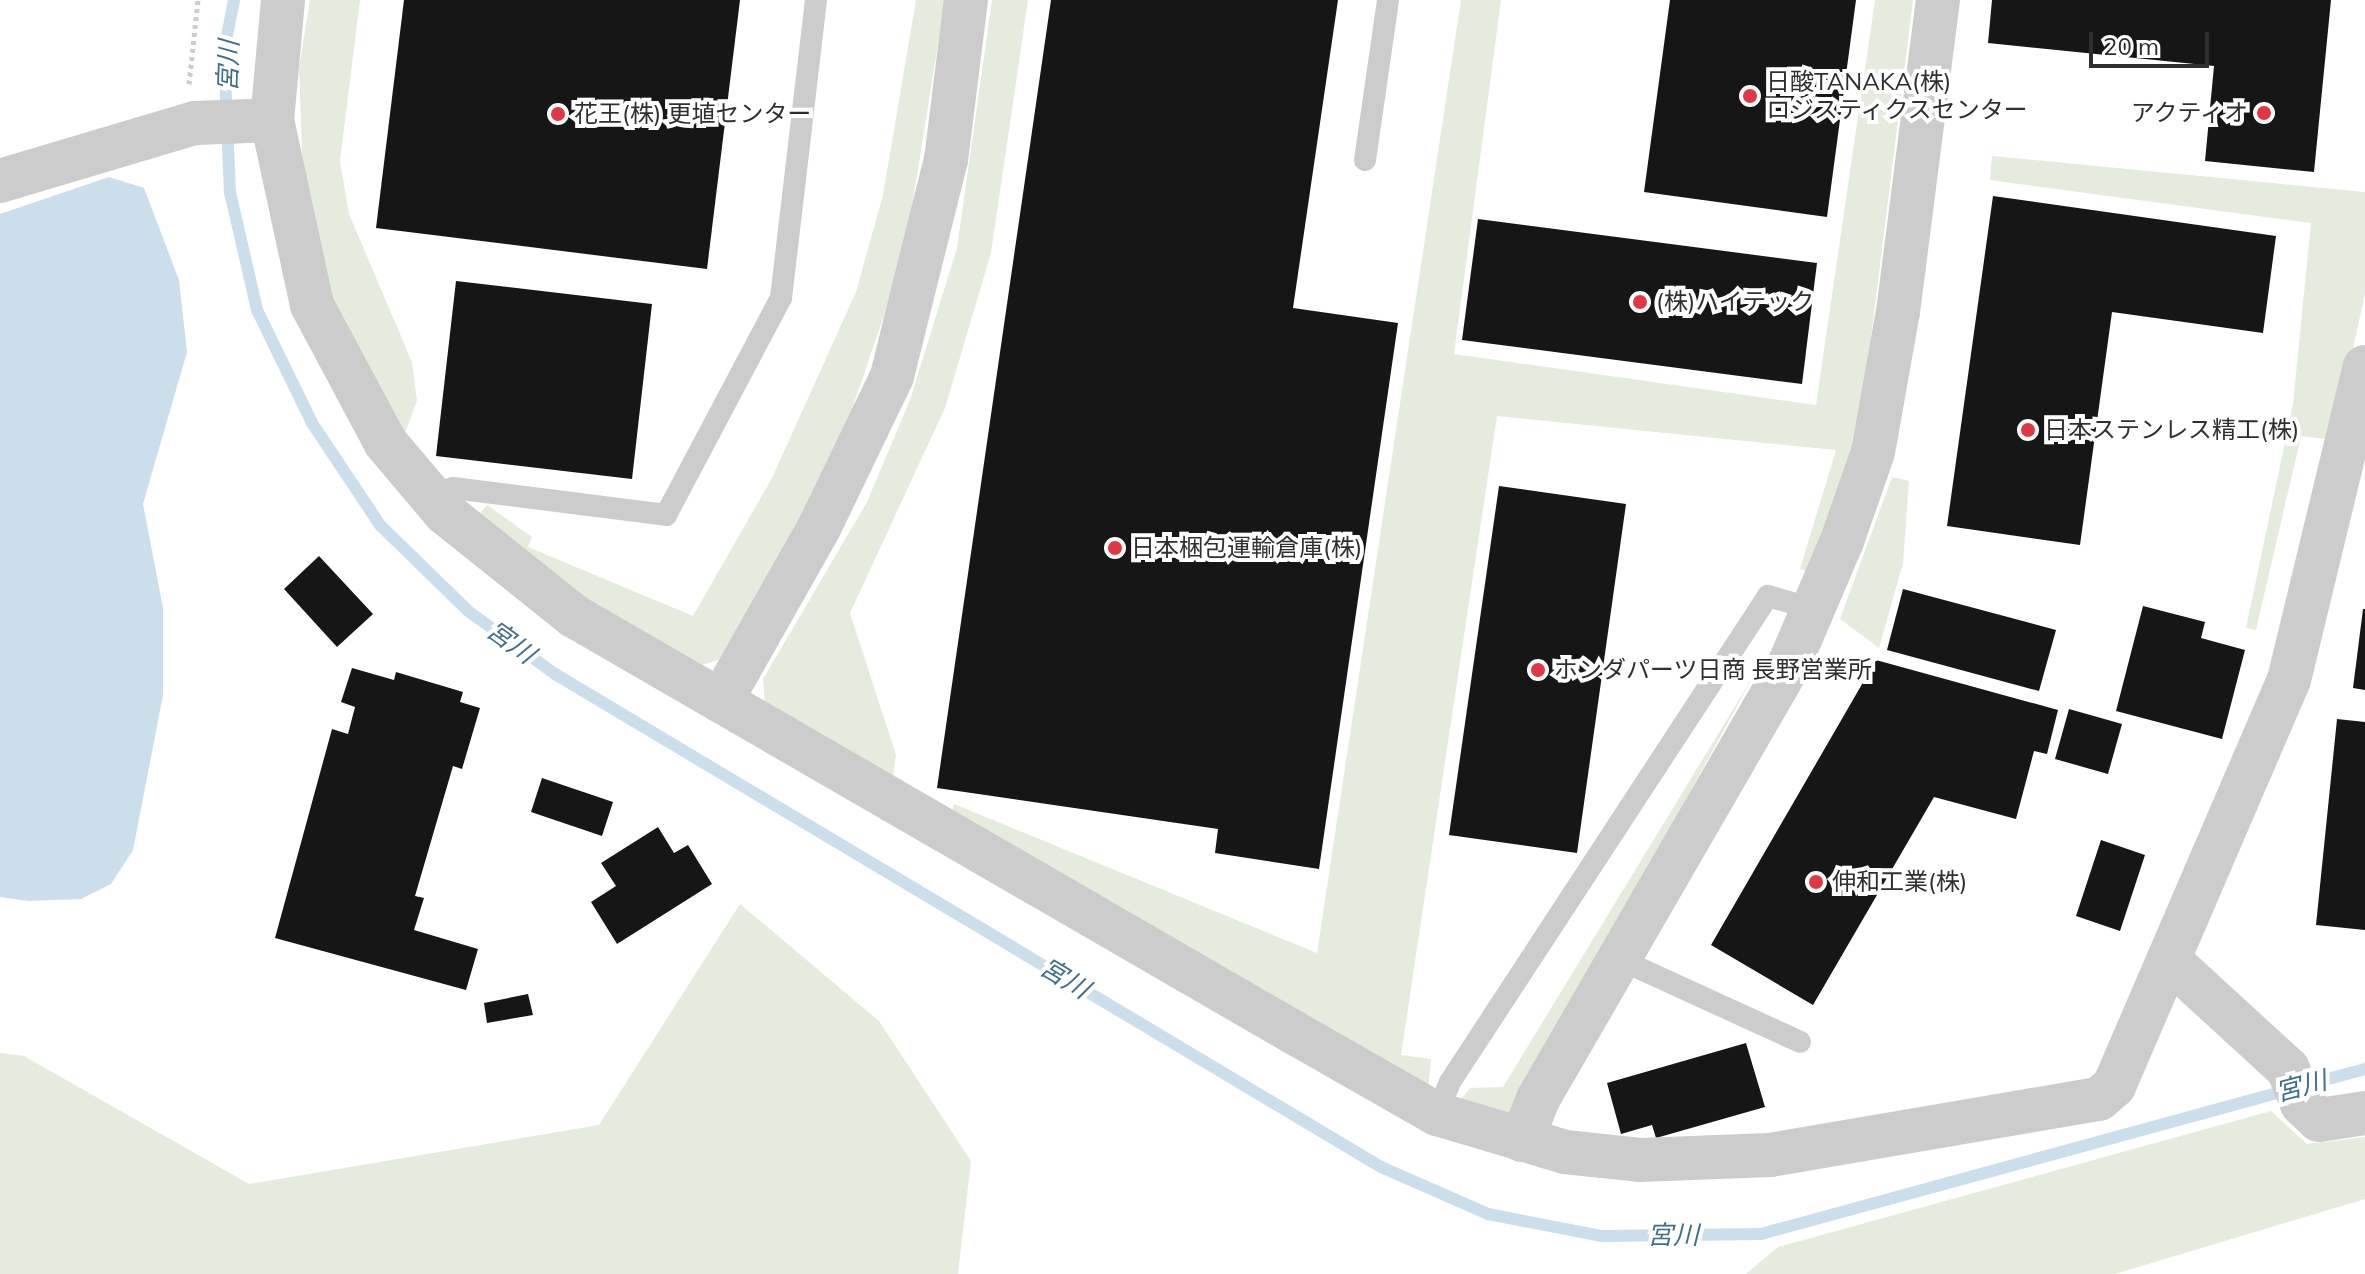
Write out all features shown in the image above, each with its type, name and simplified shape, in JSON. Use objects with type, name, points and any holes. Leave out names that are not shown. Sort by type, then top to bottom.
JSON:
[{"type":"street","points":[[283,0],[259,121],[312,305],[377,429],[428,494],[526,584],[721,701],[1437,1114],[1522,1140],[1640,1160],[1712,1161],[2099,1099],[2114,1086],[2289,680],[2365,367]]},
{"type":"street","points":[[721,701],[819,528],[892,376],[946,160],[966,0]]},
{"type":"street","points":[[1522,1140],[1619,959],[1789,665],[1873,452],[1938,0]]},
{"type":"street","points":[[0,181],[192,124],[259,121]]},
{"type":"street","points":[[2169,960],[2295,1087],[2319,1120],[2365,1113]]},
{"type":"lane","points":[[428,494],[453,488],[666,515],[781,298],[816,0]]},
{"type":"lane","points":[[1365,160],[1388,0]]},
{"type":"lane","points":[[1437,1114],[1450,1082],[1768,596],[1813,609]]},
{"type":"lane","points":[[1619,959],[1800,1042]]},
{"type":"path","points":[[192,124],[198,0]]},
{"type":"green space","points":[[310,0],[360,0],[340,161],[349,214],[412,362],[417,401],[403,438],[327,287],[303,183],[299,68]]},
{"type":"green space","points":[[916,0],[945,0],[904,257],[852,409],[791,539],[721,659],[695,667],[537,572],[475,520],[487,505],[532,537],[528,547],[693,616],[772,478],[856,292],[883,195]]},
{"type":"green space","points":[[992,0],[1028,0],[991,253],[945,408],[850,613],[896,755],[893,778],[765,704],[763,679],[867,502],[910,400],[957,248]]},
{"type":"green space","points":[[1461,0],[1501,0],[1454,354],[1816,405],[1875,0],[1913,0],[1869,354],[1850,453],[1809,572],[1800,569],[1836,450],[1497,416],[1401,1055],[1431,1059],[1428,1090],[952,812],[954,804],[1317,953]]},
{"type":"green space","points":[[1992,156],[2365,192],[2365,294],[2333,440],[2301,436],[2256,630],[2246,628],[2293,404],[2311,223],[1990,180]]},
{"type":"green space","points":[[1892,477],[1909,481],[1903,563],[1879,648],[1840,619]]},
{"type":"green space","points":[[1754,675],[1516,1110],[1499,1116],[1459,1102],[1470,1088],[1503,1087]]},
{"type":"green space","points":[[740,904],[879,1021],[971,1161],[958,1274],[0,1274],[0,1053],[24,1056],[249,1184],[599,1125]]},
{"type":"green space","points":[[2271,1111],[2307,1144],[2365,1137],[2365,1199],[2115,1274],[1746,1274],[1778,1247]]},
{"type":"water","points":[[109,177],[144,188],[179,280],[187,352],[143,504],[163,608],[163,695],[133,850],[111,884],[81,899],[28,901],[0,897],[0,214]]},
{"type":"building","name":"花王(株) 更埴センター","points":[[404,0],[740,0],[707,269],[376,228]]},
{"type":"building","name":"日本梱包運輸倉庫(株)","points":[[1051,0],[1338,0],[1293,308],[1398,323],[1319,869],[1215,853],[1218,829],[937,788]]},
{"type":"building","name":"日酸TANAKA(株) ロジスティクスセンター","points":[[1670,0],[1856,0],[1827,217],[1644,192]]},
{"type":"building","name":"アクティオ","points":[[1992,0],[2331,0],[2314,172],[2205,161],[2214,66],[1988,43]]},
{"type":"building","name":"日本ステンレス精工(株)","points":[[1993,196],[2276,236],[2263,333],[2112,312],[2080,545],[1947,526]]},
{"type":"building","name":"(株)ハイテック","points":[[1478,219],[1817,263],[1802,384],[1462,340]]},
{"type":"building","points":[[456,281],[652,304],[632,479],[436,456]]},
{"type":"building","name":"ホンダパーツ日商 長野営業所","points":[[1499,486],[1626,504],[1577,853],[1449,835]]},
{"type":"building","points":[[319,556],[373,614],[337,647],[284,589]]},
{"type":"building","points":[[1903,589],[2056,630],[2039,691],[1887,650]]},
{"type":"building","points":[[2143,606],[2205,622],[2201,638],[2245,650],[2222,739],[2116,711]]},
{"type":"building","points":[[2365,609],[2365,690],[2353,688]]},
{"type":"building","name":"伸和工業(株)","points":[[1876,660],[2058,710],[2047,754],[2034,751],[2016,819],[1934,797],[1813,1005],[1711,945]]},
{"type":"building","points":[[352,668],[394,680],[396,672],[463,692],[460,702],[480,708],[462,769],[453,766],[415,896],[424,898],[414,930],[478,949],[466,990],[275,938],[332,729],[348,734],[355,707],[341,702]]},
{"type":"building","points":[[2069,709],[2122,724],[2108,774],[2055,759]]},
{"type":"building","points":[[2337,719],[2365,722],[2365,930],[2316,925]]},
{"type":"building","points":[[542,778],[613,802],[602,836],[531,812]]},
{"type":"building","points":[[658,827],[674,853],[688,845],[712,884],[617,944],[591,902],[616,886],[601,863]]},
{"type":"building","points":[[2101,840],[2145,855],[2120,931],[2076,916]]},
{"type":"building","points":[[528,994],[533,1015],[487,1023],[484,1003]]},
{"type":"building","points":[[1746,1043],[1765,1107],[1656,1138],[1652,1125],[1621,1134],[1607,1083]]},
{"type":"waterway","name":"宮川","points":[[234,0],[224,51],[230,192],[257,310],[312,423],[380,525],[468,611],[555,674],[1381,1167],[1488,1214],[1601,1236],[1761,1234],[2365,1069]]},
{"type":"place","name":"日酸TANAKA(株) ロジスティクスセンター","points":[[1750,96]]},
{"type":"place","name":"アクティオ","points":[[2264,113]]},
{"type":"place","name":"花王(株) 更埴センター","points":[[558,114]]},
{"type":"place","name":"(株)ハイテック","points":[[1640,302]]},
{"type":"place","name":"日本ステンレス精工(株)","points":[[2028,430]]},
{"type":"place","name":"日本梱包運輸倉庫(株)","points":[[1115,548]]},
{"type":"place","name":"ホンダパーツ日商 長野営業所","points":[[1538,670]]},
{"type":"place","name":"伸和工業(株)","points":[[1816,882]]}]
